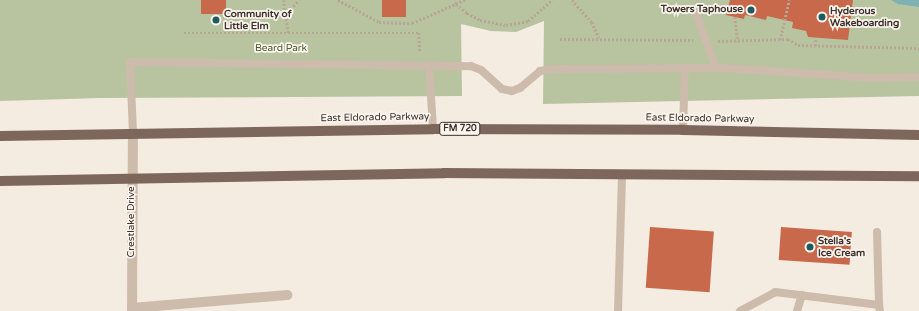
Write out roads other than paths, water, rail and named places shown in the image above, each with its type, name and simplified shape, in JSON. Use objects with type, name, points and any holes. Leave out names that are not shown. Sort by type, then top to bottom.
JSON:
[{"type":"main road","name":"East Eldorado Parkway","points":[[0,136],[433,129],[683,130],[919,135]]},
{"type":"main road","points":[[0,181],[132,180],[444,172],[919,176]]},
{"type":"street","name":"Crestlake Drive","points":[[132,309],[133,133]]},
{"type":"street","points":[[132,309],[287,295]]},
{"type":"lane","points":[[696,13],[716,68]]},
{"type":"lane","points":[[133,133],[130,62],[471,66],[481,70],[502,89],[512,91],[520,88],[530,77],[540,71],[552,69],[716,68],[870,78],[919,77]]},
{"type":"lane","points":[[429,65],[433,129]]},
{"type":"lane","points":[[683,130],[685,68]]},
{"type":"lane","points":[[618,311],[622,174]]},
{"type":"lane","points":[[740,311],[776,292],[880,308],[877,232]]},
{"type":"lane","points":[[797,311],[802,295]]},
{"type":"water","points":[[891,0],[919,0],[919,7],[898,4]]},
{"type":"place","name":"Towers Taphouse","points":[[751,10]]},
{"type":"place","name":"Hyderous Wakeboarding","points":[[822,17]]},
{"type":"place","name":"Community of Little Elm","points":[[216,20]]},
{"type":"place","name":"Stella's Ice Cream","points":[[810,247]]},
{"type":"park label","name":"Beard Park","points":[[281,49]]}]
